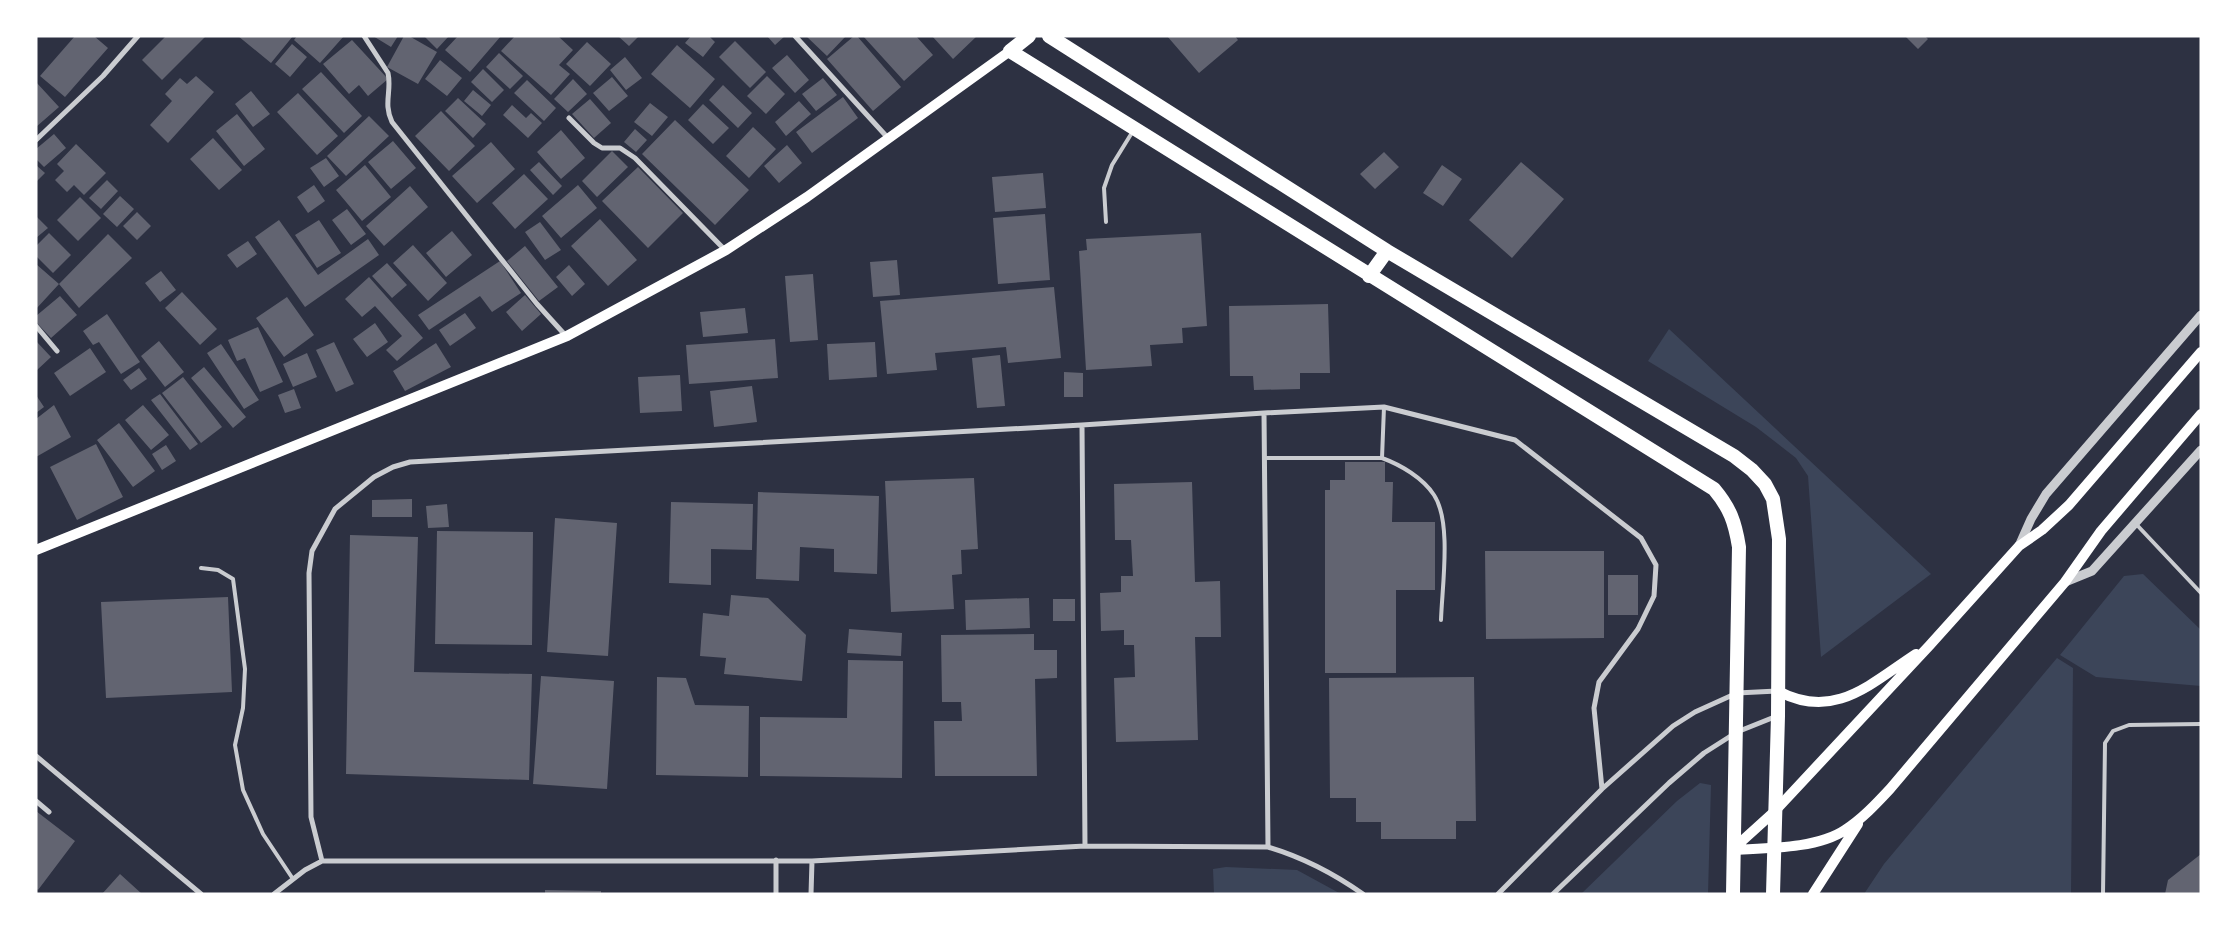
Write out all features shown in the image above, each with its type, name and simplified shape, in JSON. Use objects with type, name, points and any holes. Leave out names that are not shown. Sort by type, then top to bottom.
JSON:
[{"type":"highway","points":[[1029,36],[1010,51],[1714,489],[1727,504],[1736,527],[1739,547],[1737,732],[1732,850],[1733,894]]},
{"type":"highway","points":[[1049,36],[1387,251],[1726,451],[1752,470],[1765,484],[1773,499],[1779,540],[1778,716],[1773,894]]},
{"type":"highway","points":[[1370,276],[1387,251]]},
{"type":"main road","points":[[36,550],[567,336],[726,250],[807,196],[1010,51]]},
{"type":"main road","points":[[1732,850],[1774,812],[1929,646],[2019,546],[2042,530],[2069,505],[2201,352]]},
{"type":"main road","points":[[1732,850],[1820,841],[1832,837],[1864,815],[1890,789],[2065,582],[2096,538],[2201,414]]},
{"type":"main road","points":[[1778,691],[1792,698],[1812,704],[1835,702],[1858,692],[1929,646]]},
{"type":"main road","points":[[1813,894],[1864,815]]},
{"type":"street","points":[[36,140],[103,76],[138,36]]},
{"type":"street","points":[[364,36],[388,73],[387,107],[392,122],[537,304],[567,336]]},
{"type":"street","points":[[795,36],[888,138]]},
{"type":"street","points":[[569,118],[594,144],[602,148],[620,148],[635,158],[726,250]]},
{"type":"street","points":[[2019,546],[2031,519],[2046,494],[2201,315]]},
{"type":"street","points":[[36,326],[58,351]]},
{"type":"street","points":[[322,861],[311,818],[309,573],[312,551],[335,509],[374,477],[393,467],[410,462],[1082,425],[1264,413],[1384,407],[1515,440],[1641,538],[1656,565],[1654,596],[1638,629],[1599,682],[1594,708],[1602,789]]},
{"type":"street","points":[[1264,413],[1268,847]]},
{"type":"street","points":[[1082,425],[1085,846]]},
{"type":"street","points":[[2065,582],[2092,571],[2201,450]]},
{"type":"street","points":[[1498,894],[1602,789],[1673,726],[1695,712],[1737,693],[1778,691]]},
{"type":"street","points":[[1553,894],[1669,783],[1704,753],[1737,732],[1778,716]]},
{"type":"street","points":[[36,756],[201,894]]},
{"type":"street","points":[[36,801],[49,812]]},
{"type":"street","points":[[274,894],[293,879],[322,861],[812,861],[1085,846],[1268,847],[1297,855],[1344,881],[1363,894]]},
{"type":"street","points":[[776,860],[776,894]]},
{"type":"street","points":[[811,894],[812,861]]},
{"type":"lane","points":[[1106,222],[1104,188],[1112,165],[1135,129]]},
{"type":"lane","points":[[1382,458],[1384,407]]},
{"type":"lane","points":[[1264,458],[1382,458],[1397,464],[1414,475],[1434,495],[1445,522],[1441,620]]},
{"type":"lane","points":[[2136,524],[2201,594]]},
{"type":"lane","points":[[201,568],[218,570],[233,579],[245,669],[243,708],[235,745],[243,790],[263,834],[293,879]]},
{"type":"lane","points":[[2103,894],[2105,743],[2113,731],[2129,725],[2201,724]]},
{"type":"shaded area","points":[[1669,329],[1931,574],[1821,657],[1808,476],[1796,458],[1756,427],[1648,361]]},
{"type":"shaded area","points":[[2143,574],[2201,630],[2201,686],[2096,677],[2060,655],[2124,576]]},
{"type":"shaded area","points":[[2057,658],[2073,668],[2071,894],[1864,894],[1884,864]]},
{"type":"shaded area","points":[[1700,783],[1711,785],[1708,894],[1581,894],[1677,801]]},
{"type":"shaded area","points":[[1226,867],[1297,870],[1341,894],[1214,894],[1213,869]]},
{"type":"building","points":[[75,36],[94,36],[108,48],[65,97],[40,76]]},
{"type":"building","points":[[166,36],[206,36],[162,80],[142,60]]},
{"type":"building","points":[[238,36],[293,36],[271,63]]},
{"type":"building","points":[[297,36],[344,36],[320,63],[294,40]]},
{"type":"building","points":[[373,36],[398,36],[391,47]]},
{"type":"building","points":[[404,36],[409,36],[437,52],[418,84],[387,67]]},
{"type":"building","points":[[424,36],[449,36],[437,49]]},
{"type":"building","points":[[458,36],[501,36],[470,72],[445,50]]},
{"type":"building","points":[[515,36],[558,36],[573,50],[559,65],[570,74],[551,95],[501,51]]},
{"type":"building","points":[[618,36],[639,36],[629,46]]},
{"type":"building","points":[[691,36],[709,36],[715,42],[703,57],[685,43]]},
{"type":"building","points":[[767,36],[785,36],[775,45]]},
{"type":"building","points":[[806,36],[846,36],[827,56]]},
{"type":"building","points":[[854,36],[857,36],[901,87],[873,111],[827,59]]},
{"type":"building","points":[[863,36],[916,36],[933,55],[904,81]]},
{"type":"building","points":[[932,36],[977,36],[953,59]]},
{"type":"building","points":[[1167,36],[1235,36],[1238,40],[1199,73]]},
{"type":"building","points":[[1905,36],[1925,36],[1928,39],[1918,49]]},
{"type":"building","points":[[352,40],[388,79],[368,96],[359,85],[349,94],[323,64]]},
{"type":"building","points":[[735,41],[766,72],[750,88],[719,57]]},
{"type":"building","points":[[587,42],[611,64],[590,86],[566,64]]},
{"type":"building","points":[[292,44],[307,57],[290,77],[275,64]]},
{"type":"building","points":[[677,45],[715,79],[690,108],[651,74]]},
{"type":"building","points":[[499,53],[523,76],[510,89],[486,67]]},
{"type":"building","points":[[787,55],[809,80],[795,93],[772,68]]},
{"type":"building","points":[[625,57],[642,78],[626,90],[610,70]]},
{"type":"building","points":[[440,60],[462,78],[447,96],[425,79]]},
{"type":"building","points":[[483,69],[504,90],[492,102],[471,82]]},
{"type":"building","points":[[321,72],[362,116],[344,133],[302,89]]},
{"type":"building","points":[[196,76],[214,92],[168,143],[150,125],[172,101],[165,94],[180,78],[187,84]]},
{"type":"building","points":[[767,76],[785,94],[766,114],[747,96]]},
{"type":"building","points":[[612,77],[628,96],[609,111],[593,93]]},
{"type":"building","points":[[823,78],[837,95],[816,111],[802,94]]},
{"type":"building","points":[[573,79],[587,94],[568,112],[554,99]]},
{"type":"building","points":[[527,80],[556,108],[544,121],[514,93]]},
{"type":"building","points":[[36,82],[59,107],[36,127]]},
{"type":"building","points":[[723,85],[752,113],[738,128],[709,100]]},
{"type":"building","points":[[473,90],[491,105],[482,116],[464,101]]},
{"type":"building","points":[[251,91],[270,114],[253,127],[235,104]]},
{"type":"building","points":[[298,93],[338,136],[317,155],[277,112]]},
{"type":"building","points":[[843,97],[858,118],[812,153],[796,132]]},
{"type":"building","points":[[458,98],[486,124],[473,138],[445,111]]},
{"type":"building","points":[[590,99],[611,123],[594,138],[572,114]]},
{"type":"building","points":[[799,101],[811,114],[786,136],[775,122]]},
{"type":"building","points":[[650,103],[668,117],[652,136],[634,122]]},
{"type":"building","points":[[703,104],[729,128],[713,144],[688,120]]},
{"type":"building","points":[[512,105],[526,118],[531,113],[542,123],[528,138],[503,115]]},
{"type":"building","points":[[441,111],[475,146],[449,171],[415,136]]},
{"type":"building","points":[[237,114],[265,149],[244,166],[216,131]]},
{"type":"building","points":[[369,116],[389,136],[346,176],[327,156]]},
{"type":"building","points":[[675,120],[749,190],[715,225],[642,154]]},
{"type":"building","points":[[753,127],[776,149],[749,178],[726,156]]},
{"type":"building","points":[[635,129],[647,140],[636,152],[624,142]]},
{"type":"building","points":[[561,130],[585,158],[561,179],[537,152]]},
{"type":"building","points":[[54,134],[66,148],[44,167],[36,159],[36,149]]},
{"type":"building","points":[[213,138],[242,170],[219,190],[190,159]]},
{"type":"building","points":[[393,141],[416,168],[391,189],[368,162]]},
{"type":"building","points":[[491,142],[515,169],[477,203],[452,176]]},
{"type":"building","points":[[76,144],[106,173],[84,195],[74,185],[67,192],[55,180],[64,171],[57,164]]},
{"type":"building","points":[[787,145],[802,163],[779,183],[764,166]]},
{"type":"building","points":[[612,151],[628,167],[597,197],[582,181]]},
{"type":"building","points":[[1384,152],[1399,167],[1375,189],[1360,174]]},
{"type":"building","points":[[326,158],[339,176],[324,187],[310,168]]},
{"type":"building","points":[[539,162],[562,186],[553,195],[530,170]]},
{"type":"building","points":[[1521,162],[1564,199],[1512,258],[1469,220]]},
{"type":"building","points":[[36,165],[45,173],[36,182]]},
{"type":"building","points":[[365,165],[391,197],[362,221],[336,190]]},
{"type":"building","points":[[1442,165],[1462,179],[1443,206],[1423,193]]},
{"type":"building","points":[[638,167],[683,213],[648,248],[602,201]]},
{"type":"building","points":[[1043,173],[1046,208],[995,212],[992,177]]},
{"type":"building","points":[[524,174],[548,199],[515,229],[492,203]]},
{"type":"building","points":[[107,180],[118,191],[101,209],[89,198]]},
{"type":"building","points":[[314,185],[325,201],[308,213],[297,197]]},
{"type":"building","points":[[578,185],[597,208],[561,238],[542,216]]},
{"type":"building","points":[[410,186],[428,207],[384,246],[366,226]]},
{"type":"building","points":[[120,196],[134,209],[117,227],[103,214]]},
{"type":"building","points":[[80,197],[101,218],[78,241],[57,220]]},
{"type":"building","points":[[347,209],[366,234],[351,245],[332,220]]},
{"type":"building","points":[[137,212],[151,226],[137,240],[123,226]]},
{"type":"building","points":[[1045,214],[1050,280],[998,284],[993,218]]},
{"type":"building","points":[[36,216],[48,228],[36,238]]},
{"type":"building","points":[[600,219],[637,260],[608,286],[571,246]]},
{"type":"building","points":[[279,220],[318,275],[368,239],[379,255],[305,307],[255,237]]},
{"type":"building","points":[[319,220],[341,253],[317,268],[295,235]]},
{"type":"building","points":[[540,222],[561,250],[545,260],[525,232]]},
{"type":"building","points":[[452,231],[472,255],[446,277],[426,253]]},
{"type":"building","points":[[49,233],[71,255],[53,273],[36,256],[36,246]]},
{"type":"building","points":[[1201,233],[1207,326],[1182,328],[1183,343],[1150,345],[1152,366],[1086,370],[1079,251],[1087,250],[1086,239]]},
{"type":"building","points":[[108,234],[132,258],[79,308],[59,284]]},
{"type":"building","points":[[248,241],[257,254],[237,268],[227,255]]},
{"type":"building","points":[[413,245],[447,283],[428,301],[393,263]]},
{"type":"building","points":[[525,246],[558,287],[539,301],[507,261]]},
{"type":"building","points":[[897,260],[900,295],[873,297],[870,262]]},
{"type":"building","points":[[500,261],[521,293],[492,312],[480,296],[429,330],[418,315]]},
{"type":"building","points":[[387,263],[407,285],[392,298],[372,276]]},
{"type":"building","points":[[36,264],[59,284],[36,309]]},
{"type":"building","points":[[569,265],[585,284],[572,296],[556,277]]},
{"type":"building","points":[[161,271],[176,290],[160,302],[145,283]]},
{"type":"building","points":[[813,274],[818,340],[790,342],[785,276]]},
{"type":"building","points":[[369,277],[423,338],[397,361],[386,350],[402,336],[375,306],[362,317],[345,299]]},
{"type":"building","points":[[1054,287],[1061,358],[1008,363],[1006,347],[935,353],[937,370],[887,374],[880,301]]},
{"type":"building","points":[[182,292],[217,329],[200,345],[165,308]]},
{"type":"building","points":[[525,295],[541,314],[522,331],[506,312]]},
{"type":"building","points":[[60,296],[77,315],[51,338],[36,322],[36,316]]},
{"type":"building","points":[[287,297],[314,335],[284,357],[256,318]]},
{"type":"building","points":[[1328,304],[1330,373],[1300,373],[1300,389],[1254,390],[1253,376],[1230,376],[1229,306]]},
{"type":"building","points":[[745,308],[748,333],[703,337],[700,312]]},
{"type":"building","points":[[465,313],[476,328],[450,346],[439,330]]},
{"type":"building","points":[[107,314],[140,362],[121,374],[99,342],[93,345],[83,331]]},
{"type":"building","points":[[375,323],[388,342],[367,357],[353,339]]},
{"type":"building","points":[[258,327],[283,382],[260,392],[245,358],[237,361],[228,340]]},
{"type":"building","points":[[775,339],[778,378],[689,384],[686,345]]},
{"type":"building","points":[[36,341],[51,357],[36,371]]},
{"type":"building","points":[[159,341],[184,372],[165,387],[141,356]]},
{"type":"building","points":[[334,342],[354,384],[336,392],[316,350]]},
{"type":"building","points":[[875,342],[877,377],[829,380],[827,344]]},
{"type":"building","points":[[436,343],[451,367],[405,391],[393,371]]},
{"type":"building","points":[[221,344],[259,400],[244,409],[207,353]]},
{"type":"building","points":[[90,348],[106,372],[70,396],[54,373]]},
{"type":"building","points":[[307,353],[317,377],[293,387],[283,364]]},
{"type":"building","points":[[1000,355],[1005,406],[977,408],[972,358]]},
{"type":"building","points":[[204,367],[246,417],[233,428],[191,378]]},
{"type":"building","points":[[139,368],[147,379],[131,390],[123,380]]},
{"type":"building","points":[[1064,372],[1083,373],[1083,397],[1064,397]]},
{"type":"building","points":[[680,375],[682,411],[640,413],[638,377]]},
{"type":"building","points":[[183,377],[222,427],[201,443],[162,393]]},
{"type":"building","points":[[752,386],[757,422],[714,427],[710,391]]},
{"type":"building","points":[[294,389],[301,408],[285,413],[278,395]]},
{"type":"building","points":[[160,394],[198,444],[190,450],[151,400]]},
{"type":"building","points":[[36,395],[44,407],[36,413]]},
{"type":"building","points":[[54,405],[71,437],[36,457],[36,419]]},
{"type":"building","points":[[143,405],[169,435],[151,450],[125,420]]},
{"type":"building","points":[[119,423],[155,471],[133,487],[97,440]]},
{"type":"building","points":[[96,444],[123,497],[77,520],[50,467]]},
{"type":"building","points":[[166,445],[176,461],[162,470],[152,454]]},
{"type":"building","points":[[1345,462],[1385,462],[1385,482],[1393,482],[1392,522],[1435,522],[1435,590],[1396,590],[1396,673],[1325,673],[1325,490],[1330,490],[1330,480],[1345,480]]},
{"type":"building","points":[[974,478],[978,549],[961,550],[962,574],[952,575],[954,609],[891,612],[885,481]]},
{"type":"building","points":[[1192,482],[1195,582],[1220,581],[1221,637],[1195,637],[1198,740],[1116,742],[1114,678],[1135,677],[1134,645],[1124,645],[1124,630],[1101,631],[1100,593],[1121,592],[1121,576],[1133,576],[1131,540],[1115,540],[1114,484]]},
{"type":"building","points":[[758,492],[879,496],[877,574],[834,572],[834,549],[800,547],[799,581],[756,579]]},
{"type":"building","points":[[412,499],[412,517],[372,517],[372,500]]},
{"type":"building","points":[[671,502],[753,504],[752,550],[711,549],[711,585],[669,583]]},
{"type":"building","points":[[447,504],[449,527],[428,528],[426,506]]},
{"type":"building","points":[[555,518],[617,523],[608,656],[547,652]]},
{"type":"building","points":[[437,531],[533,532],[532,645],[435,644]]},
{"type":"building","points":[[350,535],[418,537],[414,672],[532,674],[529,780],[346,774]]},
{"type":"building","points":[[1485,551],[1604,551],[1604,638],[1486,639]]},
{"type":"building","points":[[1608,575],[1638,575],[1638,615],[1608,615]]},
{"type":"building","points":[[731,595],[768,598],[806,635],[802,681],[724,674],[726,658],[700,656],[703,613],[729,616]]},
{"type":"building","points":[[228,597],[232,692],[106,698],[101,602]]},
{"type":"building","points":[[1029,598],[1030,628],[966,630],[965,600]]},
{"type":"building","points":[[1053,599],[1075,599],[1075,621],[1053,621]]},
{"type":"building","points":[[849,629],[902,633],[901,656],[847,653]]},
{"type":"building","points":[[1034,634],[1034,650],[1057,650],[1057,678],[1035,679],[1037,776],[935,776],[934,721],[962,721],[961,702],[942,702],[941,635]]},
{"type":"building","points":[[848,660],[903,661],[902,778],[760,776],[760,717],[847,718]]},
{"type":"building","points":[[541,676],[614,681],[607,789],[533,784]]},
{"type":"building","points":[[657,677],[686,678],[695,705],[749,706],[748,777],[656,775]]},
{"type":"building","points":[[1474,677],[1476,821],[1456,821],[1456,839],[1381,839],[1381,822],[1356,822],[1356,798],[1330,798],[1329,678]]},
{"type":"building","points":[[36,811],[75,841],[38,890],[36,888]]},
{"type":"building","points":[[2201,854],[2201,894],[2165,894],[2168,880]]},
{"type":"building","points":[[120,874],[142,894],[102,894]]},
{"type":"building","points":[[545,890],[601,891],[601,894],[545,894]]}]
